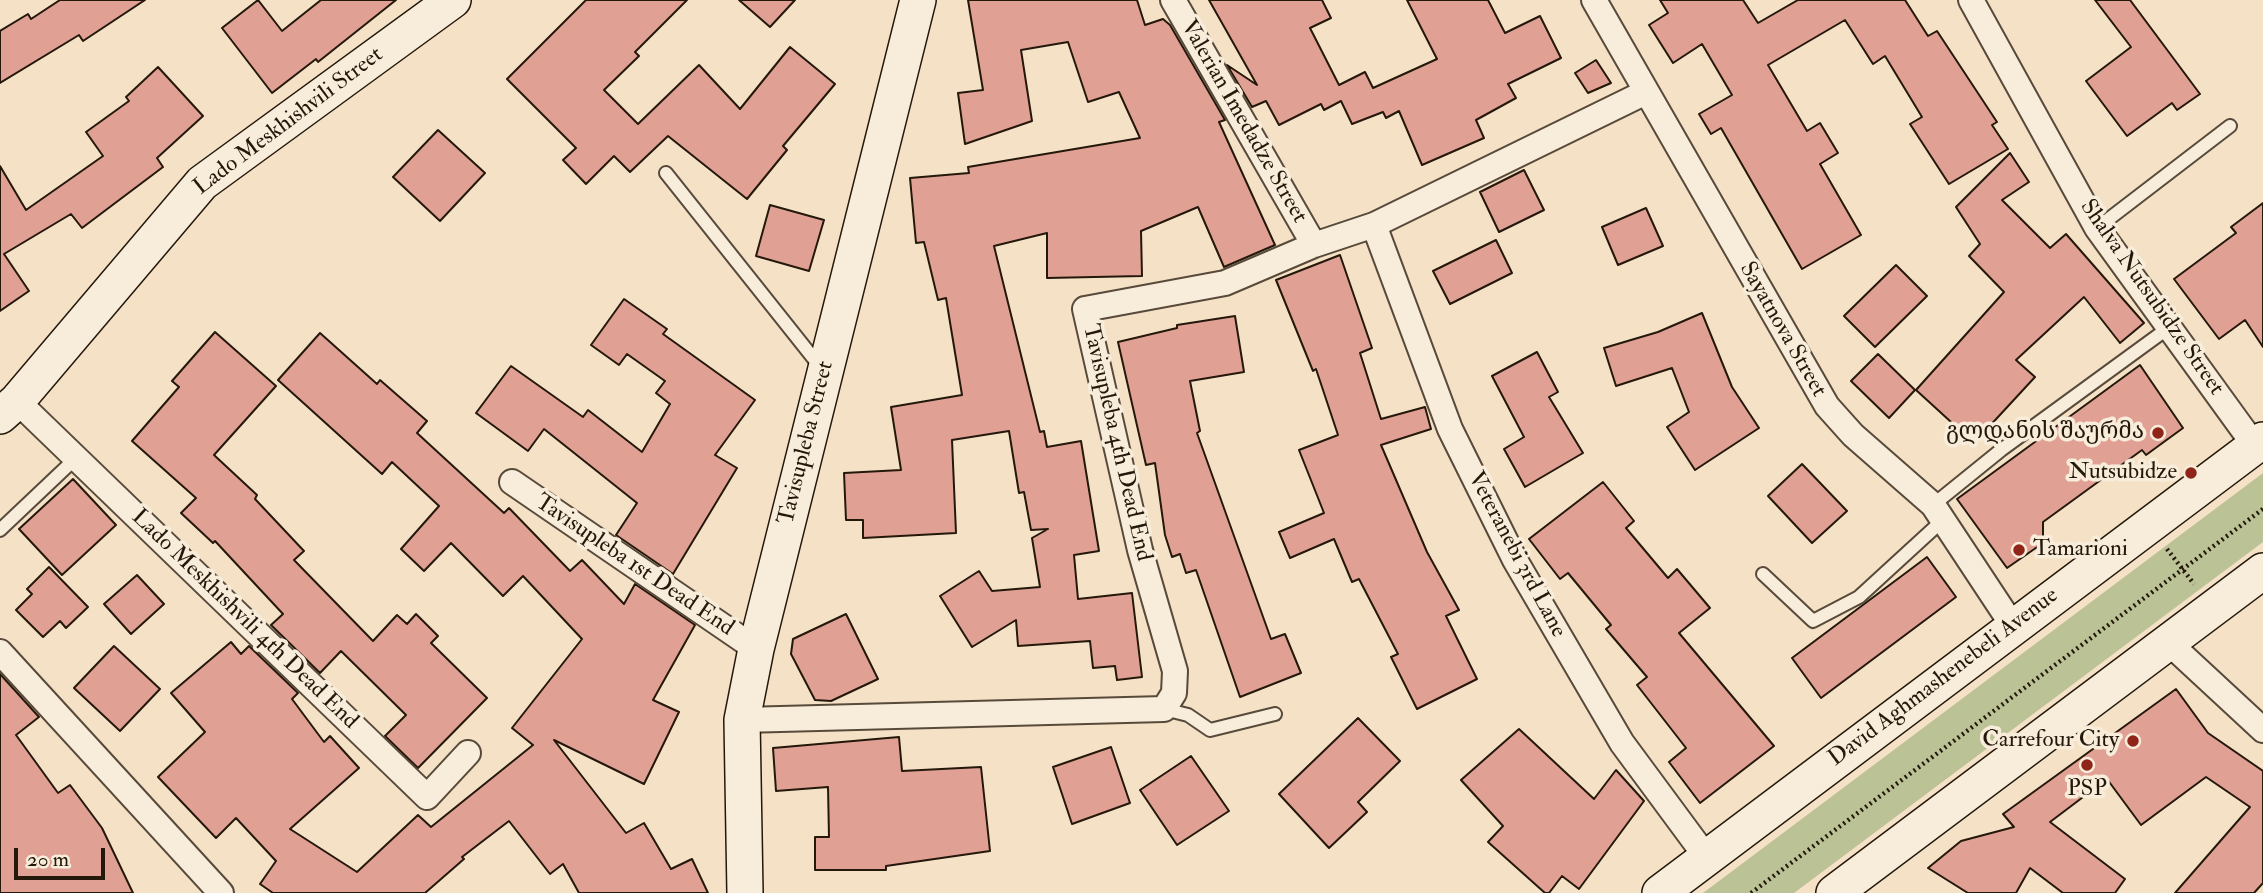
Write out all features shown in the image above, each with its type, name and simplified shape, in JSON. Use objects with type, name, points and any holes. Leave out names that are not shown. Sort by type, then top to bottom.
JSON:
[{"type":"street","name":"Lado Meskhishvili Street","points":[[9,408],[202,183],[453,0]]},
{"type":"street","name":"Tavisupleba Street","points":[[746,893],[742,720],[756,649],[918,0]]},
{"type":"street","name":"Valerian Imedadze Street","points":[[1173,0],[1314,245]]},
{"type":"street","name":"Sayatnova Street","points":[[1594,0],[1644,93],[1826,406],[1853,435],[1938,512],[2013,626]]},
{"type":"street","name":"Shalva Nutsubidze Street","points":[[1970,0],[2097,228],[2259,443]]},
{"type":"street","name":"Tavisupleba 4th Dead End","points":[[1164,709],[1174,693],[1175,671],[1140,550],[1085,309],[1225,283],[1314,245],[1374,225],[1644,93]]},
{"type":"street","name":"Veteranebi 3rd Lane","points":[[1374,225],[1450,429],[1515,560],[1622,743],[1707,858]]},
{"type":"street","name":"Lado Meskhishvili 4th Dead End","points":[[9,408],[76,458],[427,797],[468,753]]},
{"type":"street","name":"David Aghmashenebeli Avenue","points":[[1660,893],[2259,443]]},
{"type":"street","name":"Tavisupleba 1st Dead End","points":[[512,482],[756,649]]},
{"type":"street","points":[[1834,893],[2263,571]]},
{"type":"street","points":[[2168,642],[2263,730]]},
{"type":"street","points":[[0,652],[221,893]]},
{"type":"street","points":[[742,720],[1164,709]]},
{"type":"lane","points":[[2097,228],[2230,125]]},
{"type":"lane","points":[[666,173],[824,372]]},
{"type":"lane","points":[[1763,574],[1813,621],[1859,597],[1938,512],[2001,450],[2171,326]]},
{"type":"lane","points":[[0,530],[76,458]]},
{"type":"lane","points":[[1164,709],[1188,715],[1210,730],[1275,714]]},
{"type":"path","points":[[1751,893],[2263,509]]},
{"type":"path","points":[[2165,547],[2198,590]]},
{"type":"green space","points":[[2263,473],[2263,542],[1794,893],[1703,893]]},
{"type":"building","points":[[60,0],[145,0],[83,41],[79,35],[0,83],[0,31],[28,14],[31,19]]},
{"type":"building","points":[[258,0],[282,31],[321,0],[396,0],[318,62],[316,59],[272,93],[222,28]]},
{"type":"building","points":[[586,0],[687,0],[635,52],[639,56],[604,90],[638,124],[699,65],[740,109],[790,47],[835,84],[783,146],[787,150],[747,199],[668,136],[630,172],[614,156],[586,184],[563,160],[576,148],[507,79]]},
{"type":"building","points":[[739,0],[795,0],[770,27]]},
{"type":"building","points":[[968,0],[1137,0],[1145,25],[1163,19],[1170,25],[1225,120],[1219,122],[1275,245],[1224,267],[1198,207],[1141,231],[1142,276],[1047,278],[1047,233],[994,246],[1040,432],[1044,431],[1047,447],[1081,441],[1099,551],[1074,555],[1078,599],[1132,593],[1142,677],[1117,680],[1115,666],[1093,668],[1090,641],[1018,646],[1016,620],[972,647],[940,596],[979,571],[992,591],[1040,587],[1032,538],[1048,529],[1031,530],[1024,492],[1019,493],[1009,431],[952,440],[956,533],[863,538],[863,520],[846,520],[844,473],[901,470],[891,407],[962,395],[946,298],[938,300],[924,242],[916,243],[910,178],[969,173],[968,167],[1140,138],[1119,92],[1088,102],[1068,42],[1021,50],[1032,121],[965,144],[958,93],[983,90]]},
{"type":"building","points":[[1209,0],[1322,0],[1331,18],[1310,28],[1339,85],[1365,72],[1373,88],[1437,59],[1407,0],[1488,0],[1505,33],[1540,16],[1561,58],[1508,84],[1516,98],[1476,120],[1484,138],[1422,165],[1399,111],[1386,118],[1383,112],[1352,124],[1341,101],[1324,110],[1321,104],[1279,125],[1266,101],[1252,107],[1227,65],[1257,85]]},
{"type":"building","points":[[1660,0],[1743,0],[1758,23],[1798,0],[1905,0],[1928,36],[1937,31],[1997,122],[1992,125],[2008,149],[1949,184],[1910,124],[1922,117],[1885,56],[1873,64],[1845,20],[1768,65],[1807,131],[1820,123],[1838,153],[1820,164],[1861,235],[1802,269],[1721,128],[1711,134],[1699,114],[1732,95],[1702,44],[1673,63],[1649,25],[1668,13]]},
{"type":"building","points":[[2095,0],[2130,0],[2200,94],[2177,110],[2172,103],[2127,136],[2086,81],[2131,47]]},
{"type":"building","points":[[1596,60],[1611,83],[1588,93],[1575,73]]},
{"type":"building","points":[[158,67],[203,116],[157,158],[163,167],[82,228],[71,214],[4,254],[29,291],[0,311],[0,166],[26,210],[103,156],[86,132],[129,101],[126,97]]},
{"type":"building","points":[[438,130],[485,173],[440,221],[393,177]]},
{"type":"building","points":[[2010,153],[2029,182],[2002,200],[2050,248],[2066,234],[2144,323],[2120,343],[2084,297],[2016,360],[2035,377],[1974,443],[1916,390],[2004,292],[1969,256],[1980,244],[1956,207]]},
{"type":"building","points":[[1524,170],[1544,210],[1499,232],[1480,192]]},
{"type":"building","points":[[2263,203],[2263,347],[2245,320],[2219,339],[2174,279],[2236,233],[2231,227]]},
{"type":"building","points":[[770,205],[824,220],[809,271],[756,256]]},
{"type":"building","points":[[1646,208],[1663,246],[1618,265],[1602,227]]},
{"type":"building","points":[[1496,240],[1512,273],[1450,304],[1433,271]]},
{"type":"building","points":[[1340,255],[1372,348],[1360,353],[1381,419],[1425,407],[1431,429],[1381,445],[1427,552],[1459,610],[1446,616],[1477,679],[1417,709],[1391,657],[1398,654],[1359,579],[1352,582],[1334,539],[1290,558],[1279,532],[1324,513],[1299,450],[1338,435],[1316,369],[1313,371],[1276,280]]},
{"type":"building","points":[[1896,265],[1927,296],[1875,347],[1844,316]]},
{"type":"building","points":[[624,299],[667,329],[663,334],[755,400],[715,455],[737,468],[673,574],[616,535],[637,503],[544,429],[528,451],[476,413],[511,366],[583,417],[588,410],[642,452],[670,404],[656,393],[665,381],[627,354],[619,365],[591,345]]},
{"type":"building","points":[[1702,313],[1732,387],[1759,428],[1695,470],[1667,427],[1689,412],[1672,368],[1616,386],[1604,348],[1658,332]]},
{"type":"building","points":[[1235,316],[1244,372],[1190,381],[1200,431],[1197,433],[1271,639],[1285,634],[1301,673],[1240,697],[1196,570],[1186,573],[1180,554],[1172,557],[1165,535],[1155,463],[1146,465],[1118,342],[1177,328],[1177,325]]},
{"type":"building","points":[[215,332],[276,386],[214,455],[257,495],[255,499],[304,551],[294,560],[373,641],[397,615],[407,624],[416,614],[438,636],[431,643],[487,698],[418,768],[385,736],[406,715],[341,651],[320,673],[271,625],[283,614],[215,541],[213,543],[181,513],[196,498],[132,441],[179,387],[172,381]]},
{"type":"building","points":[[320,333],[377,384],[380,380],[427,421],[417,433],[504,513],[509,508],[570,571],[582,560],[624,604],[635,584],[695,625],[653,700],[679,712],[644,784],[554,740],[626,833],[644,823],[671,869],[692,859],[708,893],[579,893],[563,864],[550,874],[509,821],[462,857],[464,859],[425,893],[273,893],[260,884],[276,861],[236,818],[216,838],[158,777],[205,732],[171,693],[231,642],[241,654],[249,646],[298,693],[292,699],[324,742],[330,736],[359,768],[290,829],[357,872],[418,815],[431,827],[533,745],[512,728],[582,639],[523,576],[503,596],[451,543],[424,571],[401,549],[439,506],[392,462],[382,474],[278,380]]},
{"type":"building","points":[[1537,352],[1558,392],[1549,397],[1583,453],[1525,487],[1504,449],[1524,437],[1492,376]]},
{"type":"building","points":[[1878,354],[1915,390],[1889,418],[1851,381]]},
{"type":"building","points":[[2140,365],[2183,428],[2146,455],[2142,450],[2043,522],[2043,543],[2007,568],[1957,499]]},
{"type":"building","points":[[1802,464],[1847,511],[1812,543],[1768,496]]},
{"type":"building","points":[[73,479],[116,525],[62,575],[19,529]]},
{"type":"building","points":[[1603,482],[1634,521],[1626,528],[1668,578],[1677,569],[1710,608],[1679,633],[1774,746],[1700,803],[1669,762],[1686,748],[1637,685],[1647,677],[1606,629],[1611,625],[1568,573],[1560,579],[1529,539]]},
{"type":"building","points":[[1927,557],[1956,597],[1821,698],[1792,658]]},
{"type":"building","points":[[49,567],[88,607],[66,628],[60,621],[43,637],[16,610],[32,594],[27,589]]},
{"type":"building","points":[[137,575],[164,604],[131,634],[104,604]]},
{"type":"building","points":[[846,614],[878,679],[831,701],[815,700],[791,654],[793,639]]},
{"type":"building","points":[[114,646],[160,689],[120,731],[74,688]]},
{"type":"building","points":[[0,674],[39,717],[16,735],[58,793],[70,785],[102,828],[133,893],[0,893]]},
{"type":"building","points":[[2176,689],[2208,733],[2263,771],[2263,883],[2254,893],[2175,893],[2250,807],[2206,777],[2141,825],[2107,779],[2050,822],[2125,879],[2115,893],[2063,893],[2030,868],[2016,893],[1968,893],[1928,868],[1961,841],[2014,827],[2003,814]]},
{"type":"building","points":[[1358,718],[1400,761],[1358,802],[1367,812],[1329,848],[1279,794]]},
{"type":"building","points":[[1519,729],[1594,799],[1616,770],[1644,801],[1579,889],[1562,876],[1549,893],[1545,893],[1488,842],[1503,826],[1461,780]]},
{"type":"building","points":[[899,737],[902,771],[981,767],[990,851],[886,866],[886,870],[815,870],[815,837],[829,837],[828,787],[776,791],[773,748]]},
{"type":"building","points":[[1111,747],[1130,803],[1072,824],[1053,767]]},
{"type":"building","points":[[1191,756],[1229,811],[1177,845],[1140,790]]},
{"type":"place","name":"გლდანის შაურმა","points":[[2158,433]]},
{"type":"place","name":"Nutsubidze","points":[[2191,473]]},
{"type":"place","name":"Tamarioni","points":[[2019,550]]},
{"type":"place","name":"Carrefour City","points":[[2133,741]]},
{"type":"place","name":"PSP","points":[[2087,765]]}]
